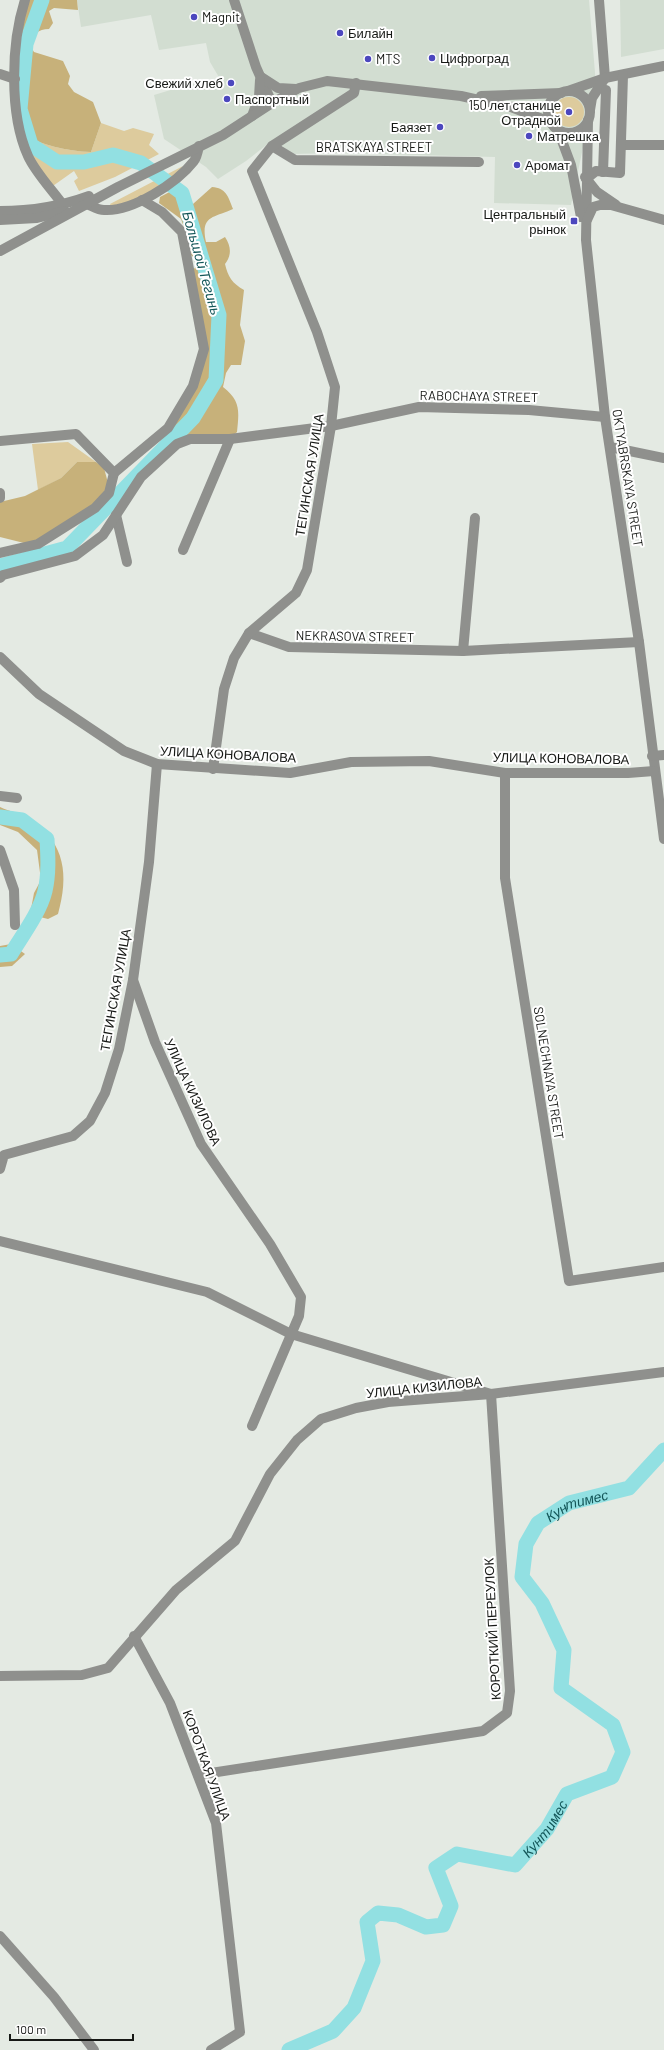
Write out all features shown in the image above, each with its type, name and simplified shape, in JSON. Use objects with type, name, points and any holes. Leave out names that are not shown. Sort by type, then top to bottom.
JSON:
[{"type":"street","points":[[25,0],[18,20],[15,79],[15,107],[20,134],[28,158],[63,205]]},
{"type":"street","points":[[234,0],[260,76],[272,103]]},
{"type":"street","points":[[599,0],[605,78]]},
{"type":"street","points":[[550,122],[548,112],[552,100],[565,92],[605,78],[664,66]]},
{"type":"street","points":[[0,74],[15,79]]},
{"type":"street","points":[[586,179],[596,171],[620,173],[623,75]]},
{"type":"street","points":[[260,76],[278,88],[287,90],[327,81],[356,83],[462,96],[512,107],[550,122],[558,130],[568,153],[596,192],[620,208]]},
{"type":"street","points":[[252,116],[259,97],[260,76]]},
{"type":"street","name":"OKTYABRSKAYA STREET","points":[[605,78],[592,98],[589,116],[585,228],[605,417],[639,642],[652,756],[664,839]]},
{"type":"street","points":[[272,146],[354,93],[356,83]]},
{"type":"street","points":[[0,251],[118,187],[223,135],[272,103],[300,88]]},
{"type":"street","points":[[603,172],[606,90]]},
{"type":"street","points":[[462,96],[513,96],[575,92],[585,100],[589,116],[585,125],[574,132],[568,133],[558,130]]},
{"type":"street","points":[[621,145],[664,145]]},
{"type":"street","points":[[0,220],[44,217],[87,204],[103,210],[125,208],[157,191],[180,174],[195,160],[199,146]]},
{"type":"street","name":"BRATSKAYA STREET","points":[[272,146],[295,160],[479,162]]},
{"type":"street","name":"ТЕГИНСКАЯ УЛИЦА","points":[[212,768],[224,689],[234,658],[249,633],[296,594],[307,570],[331,426],[335,387],[317,332],[252,171],[272,146]]},
{"type":"street","points":[[568,153],[586,240]]},
{"type":"street","points":[[0,211],[14,211],[63,205],[118,187]]},
{"type":"street","points":[[0,553],[38,544],[96,508],[109,493],[114,473],[168,428],[193,386],[204,349],[182,232],[162,212],[142,200]]},
{"type":"street","points":[[585,228],[588,216],[593,207],[608,205],[664,220]]},
{"type":"street","points":[[0,228],[0,220],[5,214],[14,211]]},
{"type":"street","name":"RABOCHAYA STREET","points":[[331,426],[419,407],[529,410],[605,417]]},
{"type":"street","points":[[0,578],[4,575],[75,556],[103,535],[141,478],[177,444],[190,439],[230,439],[331,426]]},
{"type":"street","points":[[0,441],[76,434],[114,473]]},
{"type":"street","points":[[183,550],[230,439]]},
{"type":"street","points":[[610,447],[664,458]]},
{"type":"street","points":[[0,493],[0,498]]},
{"type":"street","points":[[116,515],[127,562]]},
{"type":"street","points":[[463,652],[475,518]]},
{"type":"street","name":"NEKRASOVA STREET","points":[[249,633],[288,647],[463,652],[639,642]]},
{"type":"street","name":"УЛИЦА КОНОВАЛОВА","points":[[0,657],[39,694],[124,751],[156,764],[290,773],[351,762],[429,761],[504,773],[628,773],[654,771]]},
{"type":"street","points":[[652,756],[664,755]]},
{"type":"street","name":"ТЕГИНСКАЯ УЛИЦА","points":[[0,1169],[2,1155],[73,1136],[90,1121],[105,1093],[119,1049],[133,980],[148,862],[156,764]]},
{"type":"street","name":"SOLNECHNAYA STREET","points":[[504,773],[505,878],[569,1281],[664,1267]]},
{"type":"street","points":[[0,796],[17,798]]},
{"type":"street","points":[[0,850],[14,890],[15,925]]},
{"type":"street","name":"УЛИЦА КИЗИЛОВА","points":[[133,980],[155,1042],[201,1144],[270,1244],[301,1297],[299,1316],[252,1426]]},
{"type":"street","name":"УЛИЦА КИЗИЛОВА","points":[[0,1241],[207,1292],[291,1334],[491,1394]]},
{"type":"street","name":"УЛИЦА КИЗИЛОВА","points":[[0,1676],[82,1675],[108,1668],[134,1636],[176,1590],[235,1541],[270,1474],[297,1440],[321,1420],[356,1408],[388,1402],[491,1394],[664,1372]]},
{"type":"street","name":"КОРОТКИЙ ПЕРЕУЛОК","points":[[198,1775],[483,1731],[507,1713],[510,1691],[491,1394]]},
{"type":"street","name":"КОРОТКАЯ УЛИЦА","points":[[134,1636],[170,1703],[216,1823],[240,2032],[211,2050]]},
{"type":"street","points":[[0,1936],[54,1997],[94,2050]]},
{"type":"shaded area","points":[[26,0],[77,0],[78,10],[54,8],[49,11],[53,23],[49,29],[36,33],[29,44],[34,52],[63,61],[70,76],[68,84],[74,92],[93,102],[101,123],[91,152],[54,147],[20,134],[14,101]]},
{"type":"shaded area","points":[[77,0],[589,0],[596,85],[571,205],[494,203],[495,157],[339,153],[292,154],[274,139],[246,161],[218,179],[206,167],[164,139],[154,95],[187,85],[220,79],[210,62],[206,43],[159,50],[151,15],[81,27]]},
{"type":"shaded area","points":[[620,0],[664,0],[664,49],[621,57]]},
{"type":"shaded area","points":[[569,97],[580,101],[584,112],[580,123],[569,127],[558,123],[554,112],[558,101]]},
{"type":"shaded area","points":[[101,123],[124,131],[133,128],[154,134],[149,145],[159,154],[115,177],[79,191],[74,181],[78,178],[74,171],[50,188],[20,134],[54,147],[91,152]]},
{"type":"shaded area","points":[[183,166],[175,175],[137,200],[111,206],[110,204]]},
{"type":"shaded area","points":[[179,187],[193,204],[212,187],[220,189],[228,197],[233,209],[210,219],[205,227],[206,242],[216,242],[225,237],[229,244],[230,250],[229,257],[225,264],[228,273],[236,285],[244,290],[240,325],[245,341],[241,365],[231,365],[226,373],[223,387],[233,397],[238,407],[237,432],[230,439],[177,444],[168,428],[193,386],[204,349],[190,272],[196,267],[194,258],[191,255],[190,244],[181,219],[159,203],[160,197]]},
{"type":"shaded area","points":[[68,442],[96,462],[77,462],[61,478],[38,490],[32,444]]},
{"type":"shaded area","points":[[77,462],[96,462],[104,468],[108,483],[101,500],[38,542],[24,543],[0,537],[0,502],[25,496],[61,478]]},
{"type":"shaded area","points":[[0,807],[32,820],[52,839],[58,850],[62,861],[63,873],[61,900],[58,914],[48,919],[40,917],[31,909],[34,893],[41,880],[37,850],[18,832],[0,825]]},
{"type":"shaded area","points":[[11,944],[25,954],[12,966],[0,967],[0,946]]},
{"type":"waterway","name":"Большой Тегинь","points":[[0,566],[67,548],[193,418],[216,380],[219,315],[182,193],[141,163],[113,155],[84,162],[57,162],[31,145],[20,109],[26,44],[42,0]]},
{"type":"waterway","name":"Большой Тегинь","points":[[0,817],[22,820],[47,839],[48,865],[43,899],[35,915],[11,954],[0,955]]},
{"type":"waterway","name":"Кунтимес","points":[[289,2050],[333,2031],[354,2008],[373,1961],[367,1922],[378,1913],[398,1915],[426,1927],[443,1925],[451,1906],[436,1868],[457,1854],[515,1865],[547,1829],[567,1794],[612,1777],[623,1752],[613,1725],[561,1688],[564,1650],[542,1603],[522,1577],[526,1544],[538,1523],[569,1503],[629,1488],[664,1450]]},
{"type":"place","name":"Magnit","points":[[194,17]]},
{"type":"place","name":"Билайн","points":[[340,33]]},
{"type":"place","name":"Цифроград","points":[[432,58]]},
{"type":"place","name":"MTS","points":[[368,59]]},
{"type":"place","name":"Свежий хлеб","points":[[231,83]]},
{"type":"place","name":"Паспортный","points":[[227,99]]},
{"type":"place","name":"150 лет станице Отрадной","points":[[569,112]]},
{"type":"place","name":"Баязет","points":[[440,127]]},
{"type":"place","name":"Матрешка","points":[[529,136]]},
{"type":"place","name":"Аромат","points":[[517,165]]},
{"type":"place","name":"Центральный рынок","points":[[574,221]]}]
